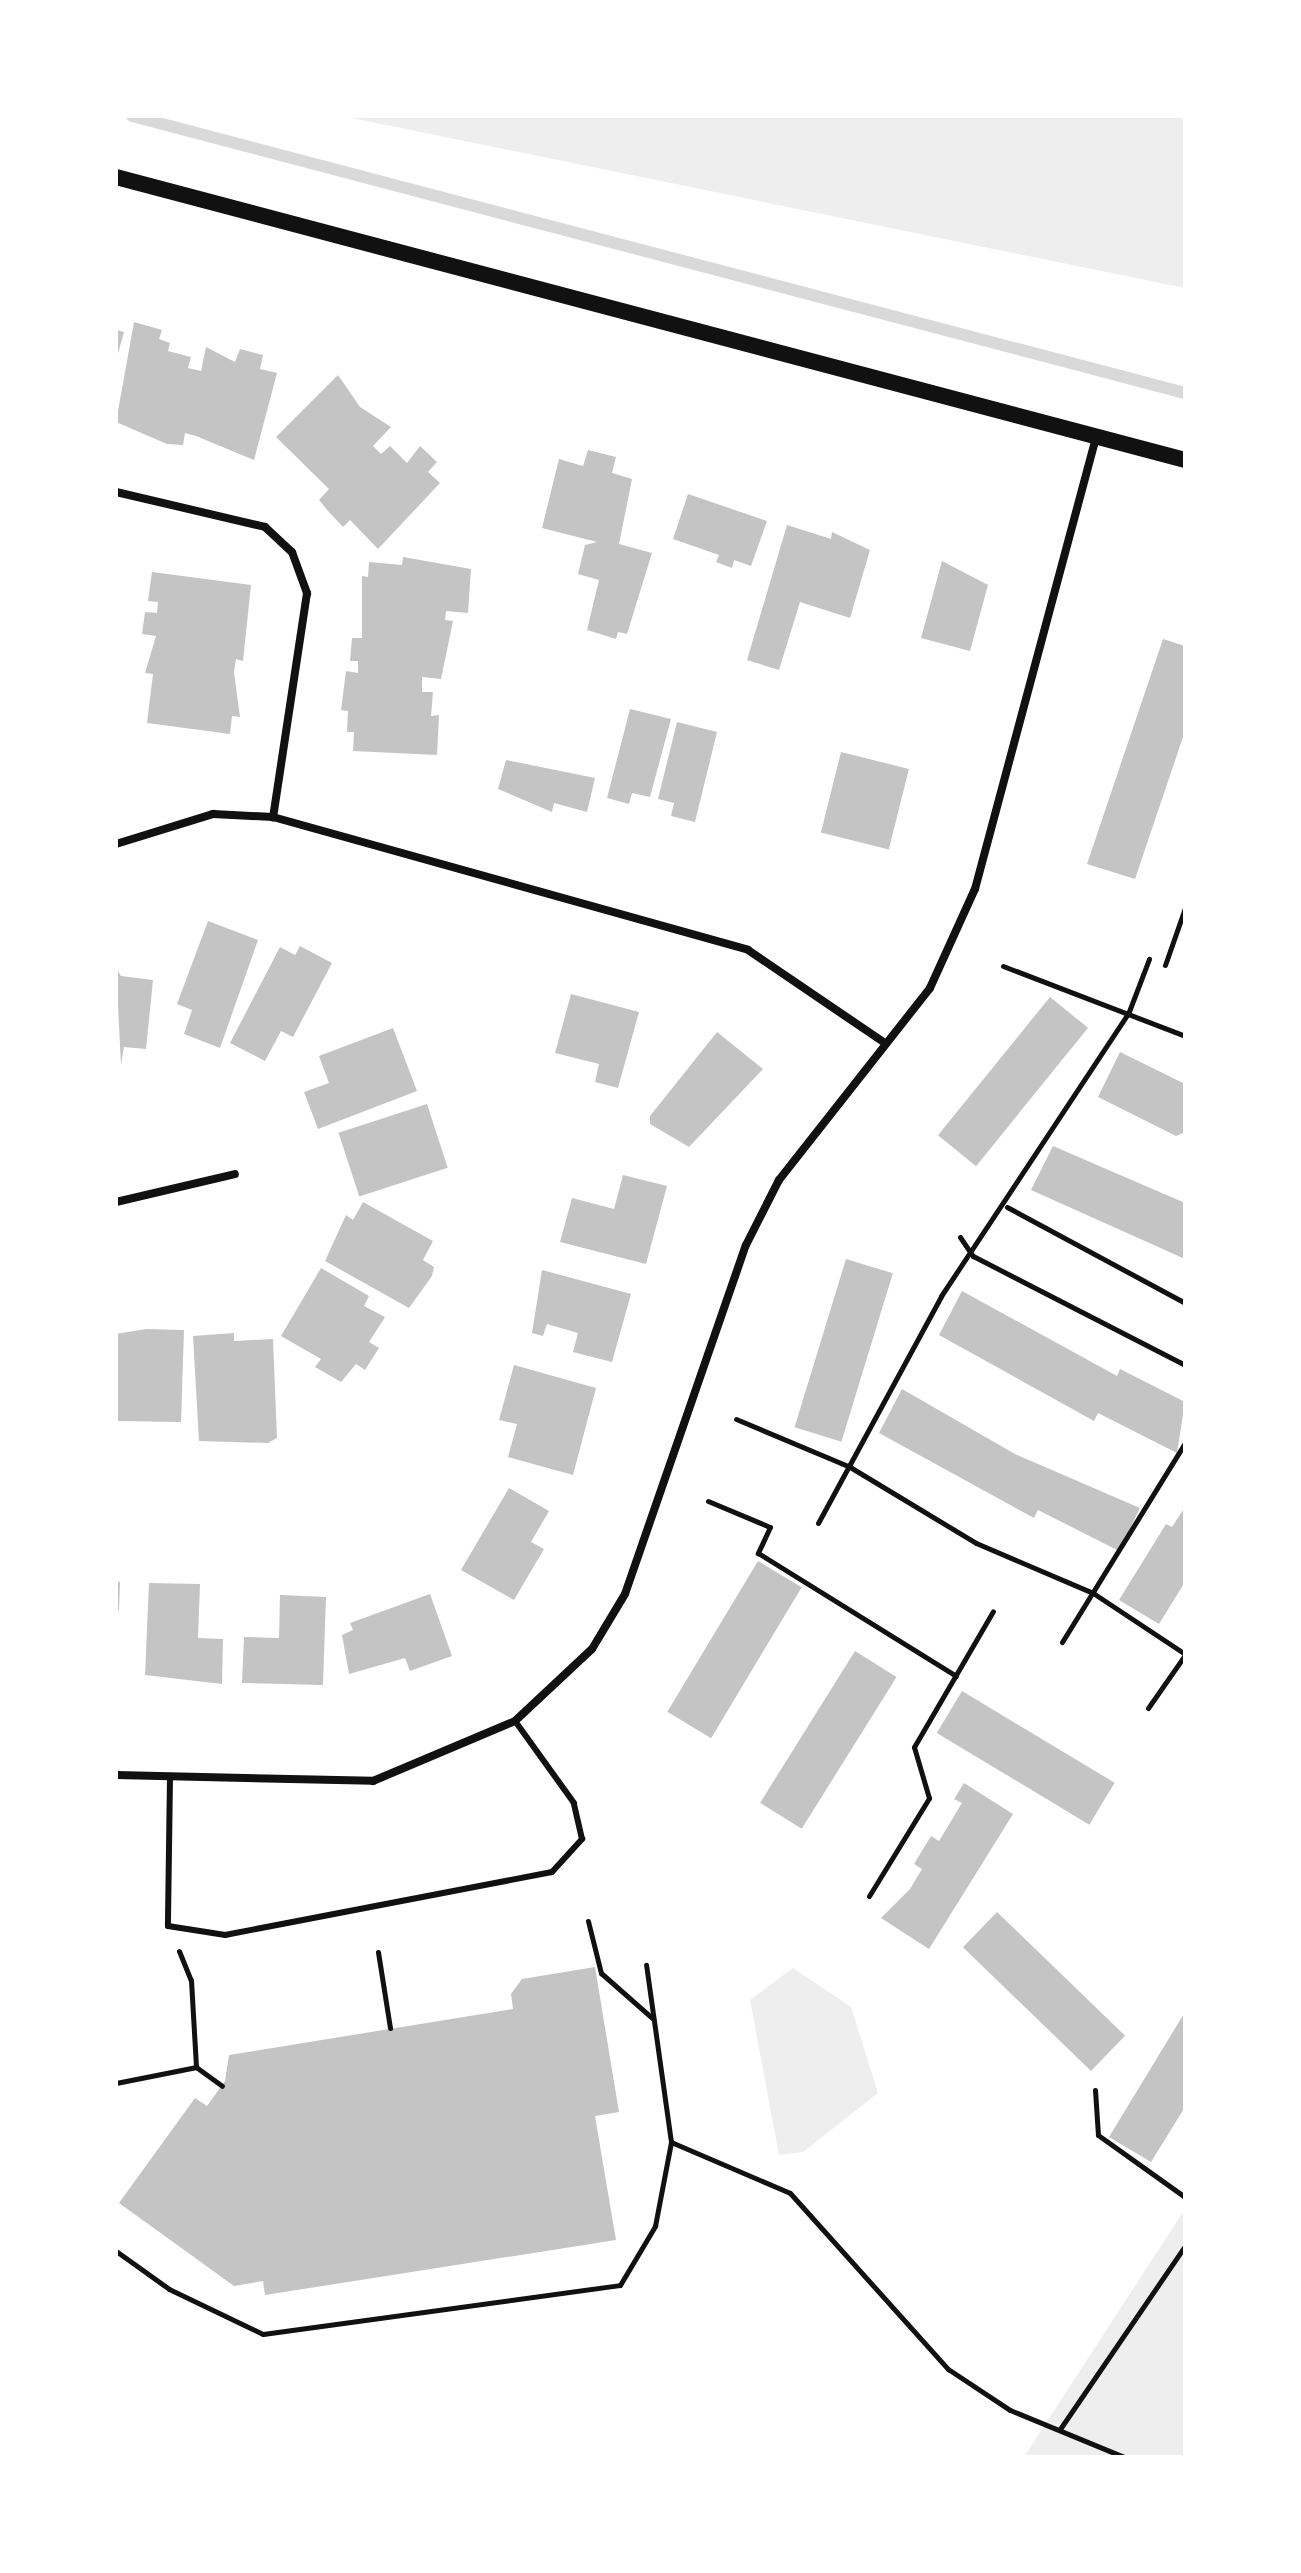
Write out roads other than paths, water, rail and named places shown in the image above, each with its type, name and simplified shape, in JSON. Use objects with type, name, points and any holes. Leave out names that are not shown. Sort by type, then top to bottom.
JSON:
[{"type":"main road","points":[[116,177],[1185,460]]},
{"type":"street","points":[[116,1775],[373,1781],[515,1721],[592,1649],[625,1594],[746,1245],[779,1180],[930,988],[975,889],[1096,437]]},
{"type":"street","points":[[116,492],[265,527],[292,552],[307,593],[273,817]]},
{"type":"street","points":[[116,844],[213,814],[273,817],[748,950],[885,1043]]},
{"type":"street","points":[[116,1202],[235,1174]]},
{"type":"lane","points":[[170,1777],[168,1926],[225,1935],[552,1872],[582,1839],[580,1827],[574,1803],[515,1721]]},
{"type":"waterway","points":[[132,116],[1185,393]]}]
